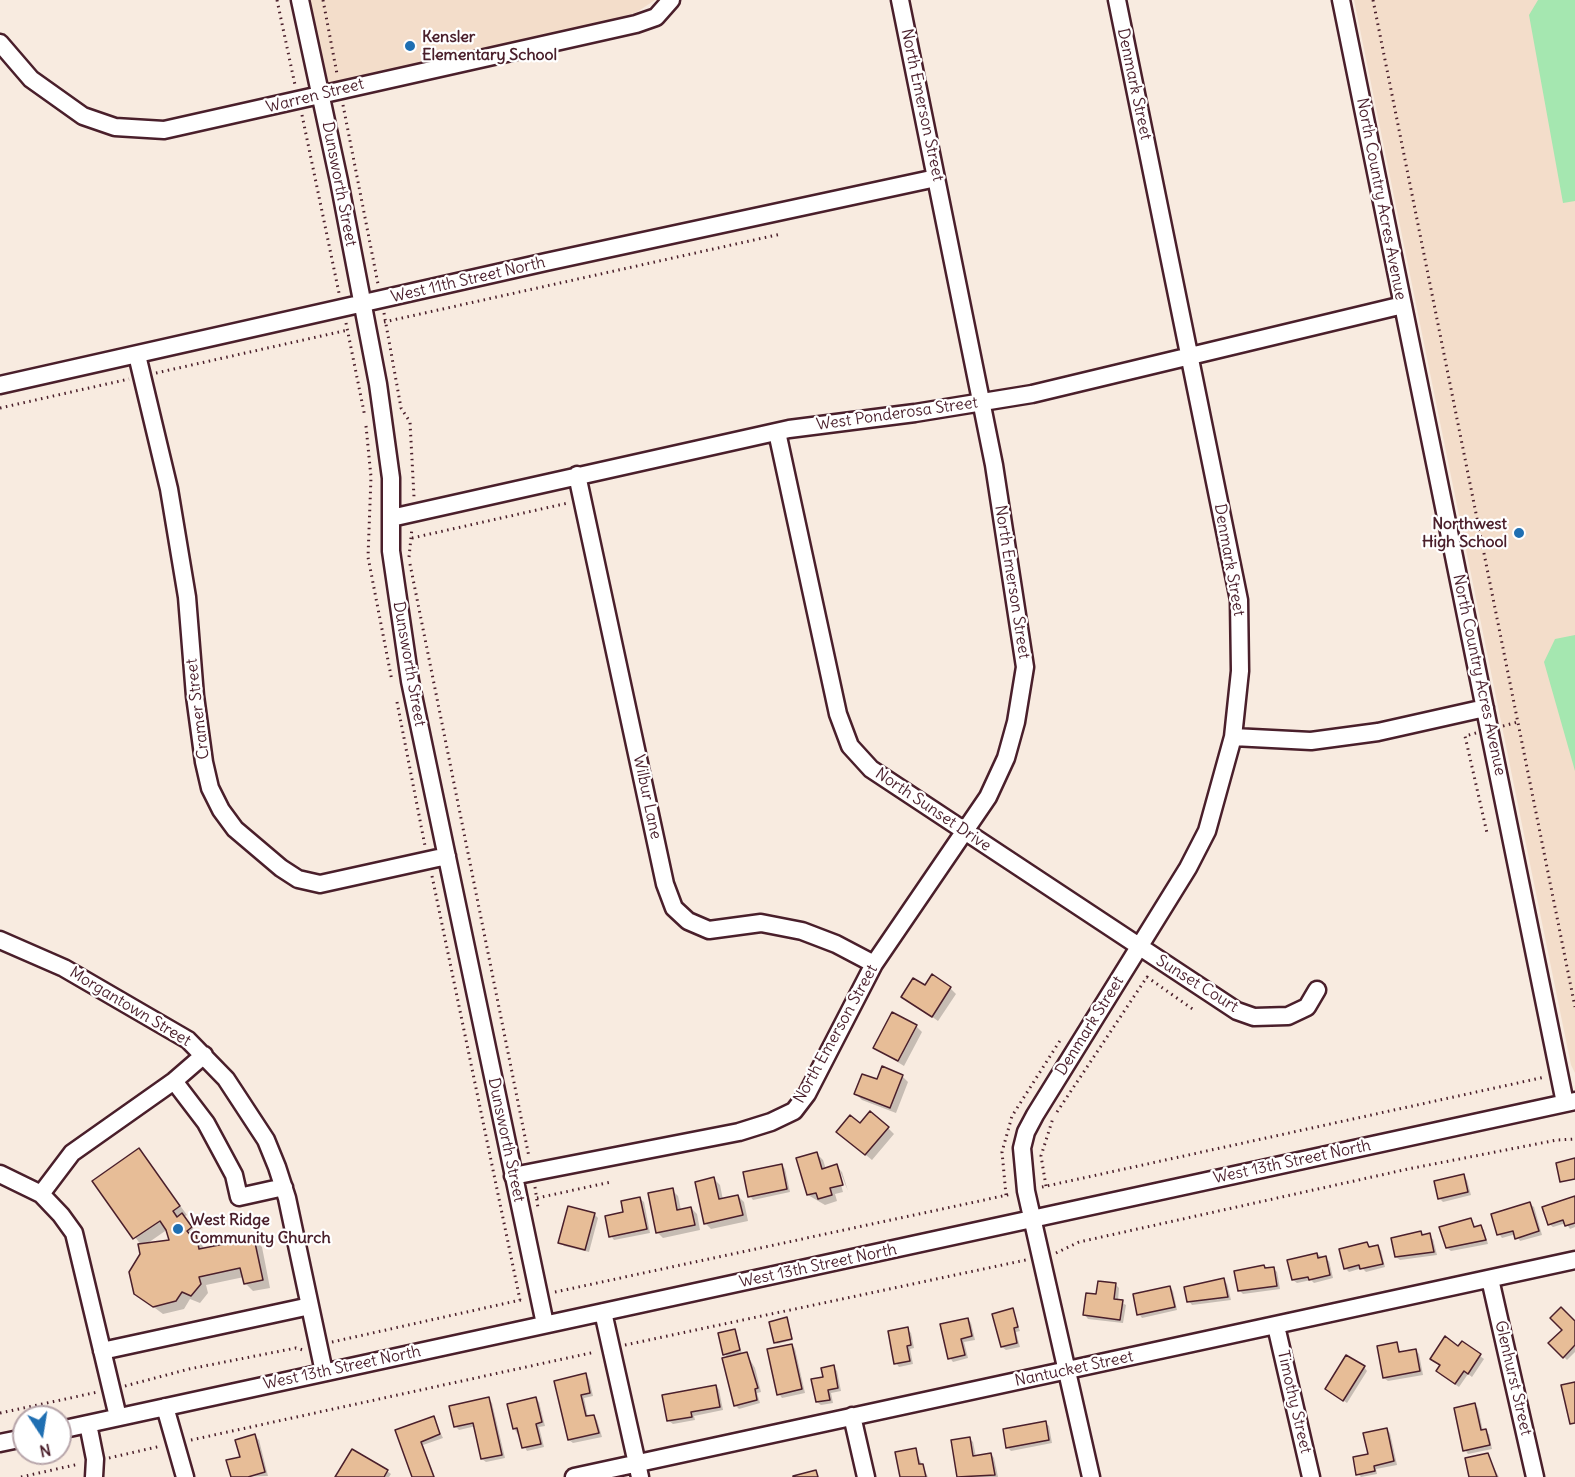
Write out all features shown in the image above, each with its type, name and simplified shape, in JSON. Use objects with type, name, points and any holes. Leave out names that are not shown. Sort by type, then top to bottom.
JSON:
[{"type":"street","name":"Dunsworth Street","points":[[300,0],[321,93],[367,326],[391,478],[391,551],[410,681],[545,1324]]},
{"type":"street","name":"Warren Street","points":[[0,43],[31,79],[83,116],[115,127],[164,130],[279,106],[340,88],[636,24],[656,17],[671,0]]},
{"type":"street","name":"North Emerson Street","points":[[513,1176],[740,1131],[771,1122],[794,1111],[807,1094],[874,964],[988,797],[1006,758],[1016,722],[1025,667],[994,465],[900,0]]},
{"type":"street","name":"Denmark Street","points":[[1091,1477],[1065,1371],[1026,1191],[1022,1148],[1026,1132],[1188,868],[1206,831],[1233,737],[1240,671],[1239,600],[1117,0]]},
{"type":"street","name":"North Country Acres Avenue","points":[[1341,0],[1560,1074],[1570,1102]]},
{"type":"street","name":"West 11th Street North","points":[[0,385],[936,178]]},
{"type":"street","name":"West Ponderosa Street","points":[[391,518],[777,432],[1032,394],[1403,305]]},
{"type":"street","name":"Cramer Street","points":[[137,355],[169,489],[183,576],[204,762],[210,788],[221,810],[235,829],[281,868],[298,879],[320,884],[447,856]]},
{"type":"street","name":"North Sunset Drive","points":[[777,432],[838,714],[850,746],[871,769],[1139,947]]},
{"type":"street","name":"Wilbur Lane","points":[[577,475],[665,884],[674,908],[688,921],[709,930],[761,923],[802,931],[836,944],[874,964]]},
{"type":"street","points":[[1233,737],[1311,741],[1378,732],[1485,708]]},
{"type":"street","name":"Morgantown Street","points":[[0,940],[64,968],[188,1040],[226,1079],[261,1131],[284,1187],[324,1372]]},
{"type":"street","name":"Sunset Court","points":[[1139,947],[1212,996],[1237,1011],[1254,1017],[1288,1016],[1306,1007],[1317,990]]},
{"type":"street","points":[[41,1194],[72,1153],[174,1082],[204,1054]]},
{"type":"street","points":[[174,1082],[206,1124],[234,1174],[239,1197],[284,1187]]},
{"type":"street","name":"West 13th Street North","points":[[72,1427],[1570,1102]]},
{"type":"street","points":[[0,1174],[41,1194],[74,1233],[117,1417]]},
{"type":"street","name":"Nantucket Street","points":[[573,1477],[638,1470],[852,1416],[1575,1260]]},
{"type":"street","name":"Glenhurst Street","points":[[1490,1279],[1535,1477]]},
{"type":"street","points":[[102,1351],[310,1306]]},
{"type":"street","points":[[603,1312],[638,1470]]},
{"type":"street","name":"Timothy Street","points":[[1276,1326],[1311,1477]]},
{"type":"street","points":[[165,1407],[185,1477]]},
{"type":"street","points":[[852,1416],[866,1477]]},
{"type":"street","points":[[87,1424],[94,1469]]},
{"type":"path","points":[[323,0],[401,408],[410,422],[415,484],[409,558],[539,1210]]},
{"type":"path","points":[[1373,0],[1575,1007]]},
{"type":"path","points":[[0,408],[781,234]]},
{"type":"path","points":[[411,538],[568,503]]},
{"type":"path","points":[[1046,1186],[1041,1156],[1053,1118],[1147,977],[1194,1010]]},
{"type":"path","points":[[0,1413],[189,1369],[319,1346],[538,1295],[1560,1074]]},
{"type":"path","points":[[21,1477],[94,1469],[176,1443],[946,1275],[1054,1254],[1079,1242],[1397,1172],[1557,1140],[1575,1139]]},
{"type":"path","points":[[537,1198],[611,1182]]},
{"type":"shaded area","name":"Kensler Elementary School","points":[[309,0],[655,0],[637,12],[618,18],[337,84],[328,82]]},
{"type":"shaded area","name":"Northwest High School","points":[[1354,0],[1575,0],[1575,1073],[1571,1065]]},
{"type":"green space","points":[[1538,0],[1575,0],[1575,201],[1563,203],[1529,15]]},
{"type":"green space","points":[[1575,635],[1575,771],[1544,662],[1555,639]]},
{"type":"building","points":[[932,974],[951,987],[932,1017],[901,997],[913,978],[925,985]]},
{"type":"building","points":[[892,1012],[917,1025],[898,1061],[873,1048]]},
{"type":"building","points":[[882,1066],[903,1075],[890,1108],[854,1094],[862,1074],[877,1079]]},
{"type":"building","points":[[870,1111],[889,1127],[865,1155],[836,1132],[850,1115],[860,1123]]},
{"type":"building","name":"West Ridge Community Church","points":[[139,1148],[180,1206],[173,1211],[177,1217],[182,1213],[192,1227],[187,1231],[191,1236],[196,1234],[199,1249],[254,1238],[263,1280],[244,1284],[240,1268],[199,1277],[201,1284],[191,1296],[182,1292],[176,1301],[153,1307],[134,1294],[129,1272],[140,1254],[138,1244],[169,1240],[166,1230],[160,1221],[133,1239],[92,1181]]},
{"type":"building","points":[[817,1152],[822,1169],[837,1164],[843,1185],[830,1188],[832,1195],[818,1199],[816,1193],[807,1195],[796,1158]]},
{"type":"building","points":[[1575,1158],[1575,1179],[1560,1182],[1556,1163]]},
{"type":"building","points":[[782,1164],[787,1189],[748,1197],[743,1172]]},
{"type":"building","points":[[1464,1174],[1468,1192],[1438,1199],[1434,1181]]},
{"type":"building","points":[[714,1177],[719,1199],[738,1195],[743,1215],[704,1224],[695,1182]]},
{"type":"building","points":[[673,1188],[677,1210],[691,1207],[695,1225],[656,1233],[648,1193]]},
{"type":"building","points":[[1575,1196],[1575,1223],[1565,1226],[1563,1220],[1548,1225],[1542,1207]]},
{"type":"building","points":[[640,1197],[647,1229],[609,1237],[605,1216],[623,1212],[621,1201]]},
{"type":"building","points":[[1530,1202],[1539,1231],[1515,1239],[1513,1231],[1497,1235],[1491,1214]]},
{"type":"building","points":[[568,1206],[595,1213],[585,1250],[558,1243]]},
{"type":"building","points":[[1471,1218],[1474,1227],[1481,1225],[1486,1240],[1446,1248],[1439,1227]]},
{"type":"building","points":[[1421,1231],[1422,1235],[1430,1233],[1434,1252],[1395,1257],[1391,1238]]},
{"type":"building","points":[[1367,1242],[1369,1247],[1378,1245],[1383,1264],[1360,1269],[1359,1265],[1344,1269],[1339,1249]]},
{"type":"building","points":[[1317,1253],[1318,1258],[1326,1256],[1330,1275],[1309,1280],[1308,1277],[1292,1280],[1287,1260]]},
{"type":"building","points":[[1264,1265],[1265,1268],[1274,1267],[1277,1286],[1238,1291],[1234,1271]]},
{"type":"building","points":[[1224,1278],[1228,1297],[1187,1302],[1184,1287]]},
{"type":"building","points":[[1098,1281],[1116,1283],[1114,1299],[1123,1300],[1120,1320],[1083,1315],[1086,1293],[1096,1294]]},
{"type":"building","points":[[1170,1286],[1175,1307],[1137,1315],[1133,1294]]},
{"type":"building","points":[[1561,1307],[1575,1321],[1575,1345],[1563,1358],[1548,1343],[1562,1330],[1550,1318]]},
{"type":"building","points":[[1013,1308],[1018,1327],[1014,1328],[1017,1343],[1001,1347],[992,1314]]},
{"type":"building","points":[[787,1317],[792,1339],[774,1343],[769,1322]]},
{"type":"building","points":[[968,1318],[972,1336],[961,1339],[965,1355],[948,1359],[940,1324]]},
{"type":"building","points":[[908,1327],[911,1345],[907,1346],[910,1361],[894,1364],[888,1331]]},
{"type":"building","points":[[735,1329],[740,1350],[723,1355],[718,1333]]},
{"type":"building","points":[[1445,1336],[1458,1346],[1462,1341],[1481,1354],[1468,1374],[1464,1371],[1455,1384],[1436,1371],[1440,1365],[1430,1359]]},
{"type":"building","points":[[1397,1342],[1399,1352],[1416,1349],[1420,1371],[1383,1378],[1377,1346]]},
{"type":"building","points":[[792,1344],[802,1389],[777,1395],[767,1349]]},
{"type":"building","points":[[747,1352],[758,1388],[755,1389],[757,1400],[734,1406],[722,1358]]},
{"type":"building","points":[[1346,1355],[1365,1366],[1343,1401],[1325,1389]]},
{"type":"building","points":[[834,1365],[838,1388],[828,1390],[830,1400],[816,1402],[811,1379],[823,1377],[821,1368]]},
{"type":"building","points":[[586,1373],[590,1393],[581,1395],[586,1416],[594,1415],[599,1433],[568,1440],[554,1381]]},
{"type":"building","points":[[1575,1382],[1575,1423],[1570,1424],[1561,1385]]},
{"type":"building","points":[[716,1385],[720,1407],[691,1412],[692,1417],[667,1421],[662,1395]]},
{"type":"building","points":[[489,1397],[502,1455],[481,1459],[473,1423],[454,1427],[449,1406]]},
{"type":"building","points":[[536,1397],[542,1422],[536,1424],[541,1444],[522,1448],[517,1428],[513,1429],[507,1404]]},
{"type":"building","points":[[1475,1403],[1481,1430],[1486,1429],[1490,1445],[1463,1451],[1454,1408]]},
{"type":"building","points":[[434,1416],[440,1434],[421,1442],[434,1477],[412,1477],[395,1430]]},
{"type":"building","points":[[1046,1421],[1049,1440],[1006,1448],[1003,1429]]},
{"type":"building","points":[[1387,1428],[1394,1461],[1374,1466],[1375,1471],[1356,1475],[1353,1457],[1368,1454],[1363,1433]]},
{"type":"building","points":[[255,1434],[265,1472],[248,1477],[231,1477],[226,1460],[240,1457],[235,1440]]},
{"type":"building","points":[[970,1437],[973,1456],[991,1453],[995,1475],[957,1477],[951,1440]]},
{"type":"building","points":[[916,1448],[919,1464],[923,1464],[926,1477],[900,1477],[895,1452]]},
{"type":"building","points":[[352,1449],[388,1470],[384,1477],[335,1477]]},
{"type":"building","points":[[1488,1453],[1497,1477],[1469,1477],[1465,1458]]},
{"type":"building","points":[[816,1470],[818,1477],[793,1477],[793,1476]]},
{"type":"place","name":"Kensler Elementary School","points":[[410,46]]},
{"type":"place","name":"Northwest High School","points":[[1519,533]]},
{"type":"place","name":"West Ridge Community Church","points":[[178,1229]]}]
